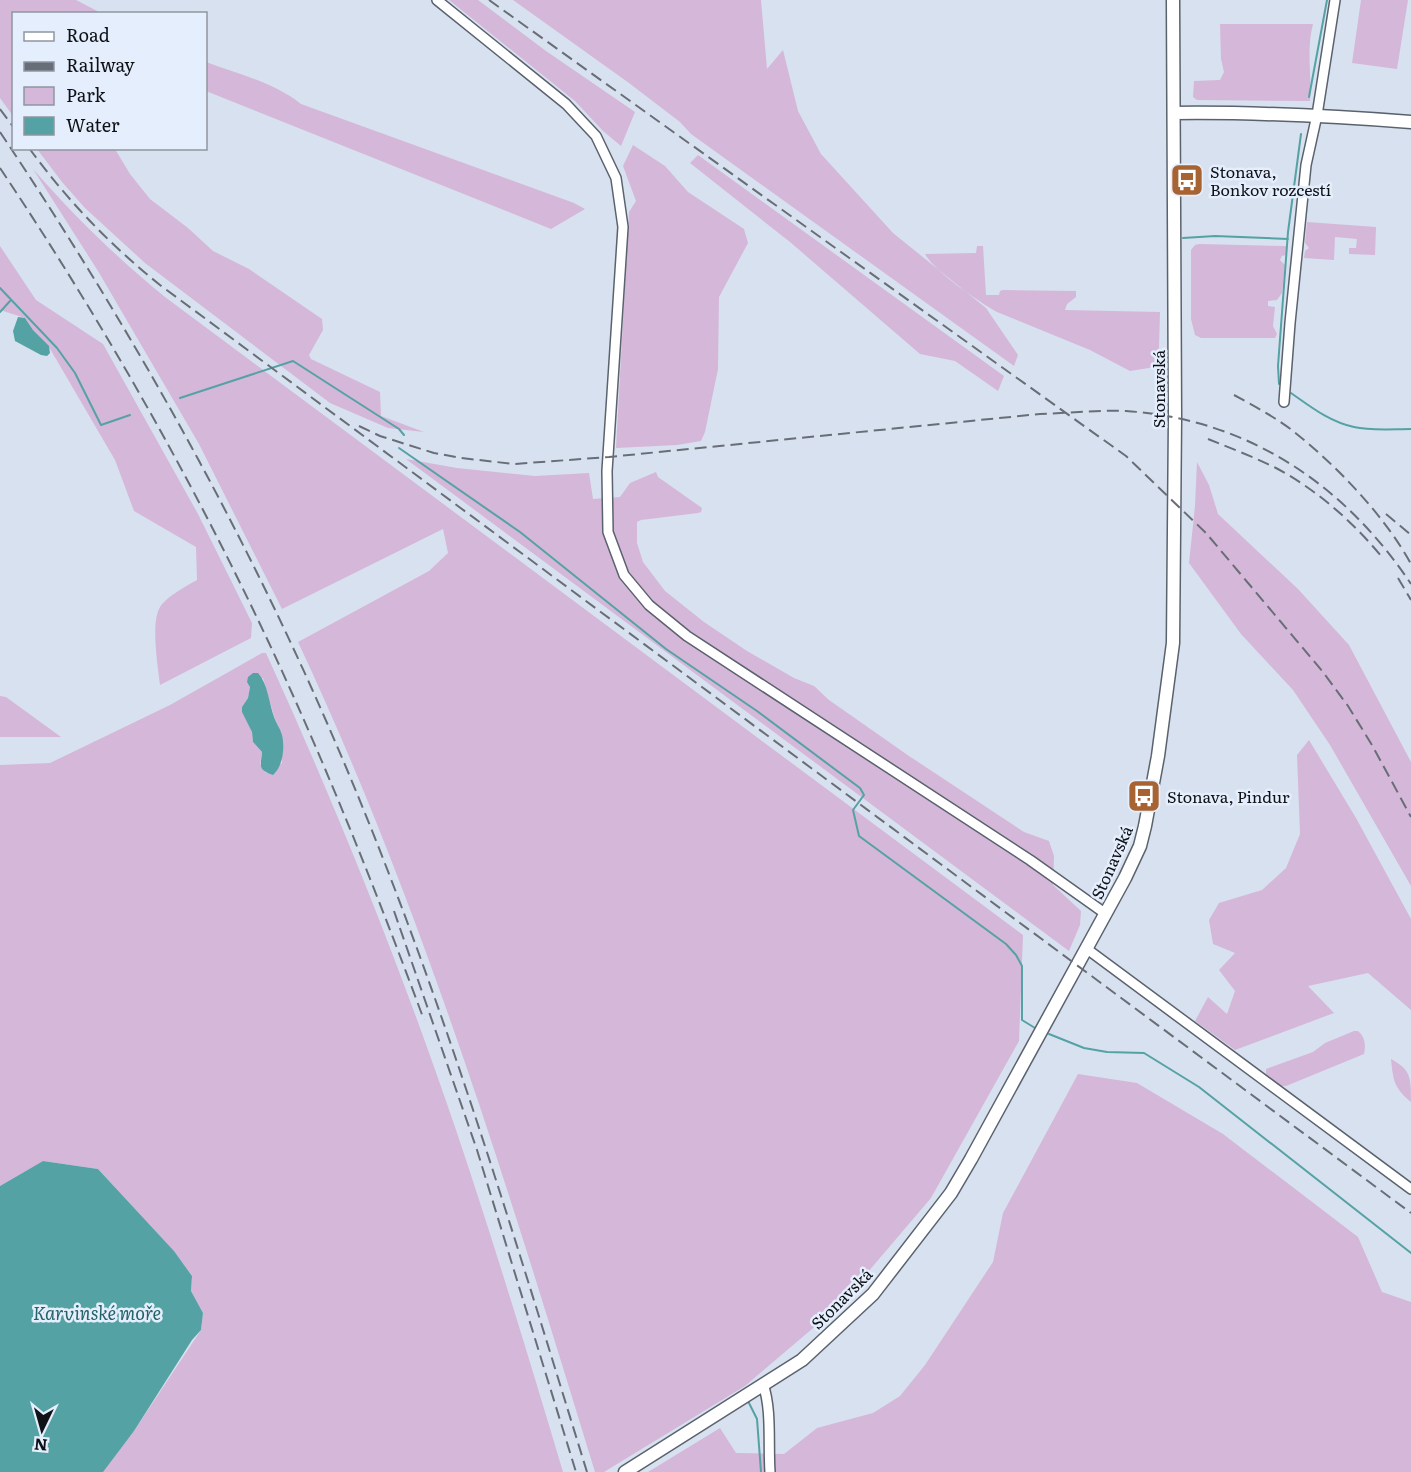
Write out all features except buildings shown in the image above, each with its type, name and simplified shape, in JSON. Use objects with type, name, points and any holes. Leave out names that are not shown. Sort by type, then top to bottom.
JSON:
[{"type":"street","points":[[437,0],[566,104],[596,136],[616,178],[623,227],[607,471],[608,532],[624,575],[649,605],[687,636],[1030,860],[1106,914]]},
{"type":"street","name":"Stonavská","points":[[626,1472],[802,1359],[873,1294],[951,1193],[1087,949],[1140,846],[1158,756],[1173,643],[1175,441],[1173,0]]},
{"type":"street","points":[[1284,402],[1306,165],[1317,115],[1335,0]]},
{"type":"street","points":[[1174,113],[1239,112],[1411,122]]},
{"type":"street","points":[[1087,949],[1411,1189]]},
{"type":"street","points":[[763,1384],[768,1401],[767,1439],[770,1472]]},
{"type":"green space","points":[[0,0],[76,0],[99,12],[12,12],[12,115],[0,98]]},
{"type":"green space","points":[[449,0],[478,0],[546,51],[635,112],[621,146],[603,131],[575,101]]},
{"type":"green space","points":[[513,0],[761,0],[767,69],[783,50],[798,111],[821,154],[893,233],[986,308],[1018,355],[1014,366],[691,134],[680,122],[629,83]]},
{"type":"green space","points":[[1361,0],[1408,0],[1397,69],[1352,63]]},
{"type":"green space","points":[[1220,24],[1313,24],[1310,43],[1310,101],[1197,100],[1193,97],[1194,81],[1220,80],[1224,72],[1221,59]]},
{"type":"green space","points":[[207,62],[267,84],[301,104],[574,203],[585,209],[551,229],[207,91]]},
{"type":"green space","points":[[633,145],[665,166],[688,192],[744,229],[748,243],[719,297],[718,369],[705,432],[701,441],[677,445],[616,448],[629,212],[636,201],[623,166]]},
{"type":"green space","points":[[38,150],[116,150],[130,174],[150,199],[188,228],[213,251],[249,269],[322,319],[323,330],[309,355],[311,359],[380,392],[381,416],[424,432],[388,428],[330,403],[145,263],[85,208]]},
{"type":"green space","points":[[698,155],[1004,376],[998,391],[955,361],[920,354],[790,242],[690,163]]},
{"type":"green space","points":[[33,169],[96,236],[165,297],[1023,935],[1019,1041],[931,1198],[839,1306],[745,1386],[604,1472],[595,1472],[496,1156],[424,947],[385,844],[298,642],[429,571],[448,553],[443,529],[282,609],[199,444],[98,271]]},
{"type":"green space","points":[[1307,222],[1376,227],[1375,255],[1349,254],[1349,248],[1356,248],[1357,239],[1335,237],[1334,260],[1304,258],[1305,251],[1309,248],[1305,243]]},
{"type":"green space","points":[[1199,244],[1286,246],[1286,255],[1280,260],[1285,265],[1282,293],[1277,300],[1268,301],[1268,306],[1275,307],[1273,326],[1277,334],[1275,338],[1201,338],[1195,335],[1191,319],[1191,250]]},
{"type":"green space","points":[[0,246],[36,300],[103,344],[198,514],[252,623],[251,638],[160,685],[156,647],[157,616],[159,609],[166,601],[197,580],[196,547],[134,511],[115,460],[49,347],[25,318],[0,310]]},
{"type":"green space","points":[[977,246],[983,246],[986,295],[999,295],[1003,290],[1076,291],[1076,297],[1067,304],[1065,310],[1160,312],[1159,347],[1155,367],[1130,371],[1090,350],[997,312],[947,277],[925,254],[976,253]]},
{"type":"green space","points":[[406,459],[457,468],[535,476],[589,473],[593,499],[620,497],[630,483],[656,472],[658,477],[702,508],[698,513],[637,522],[637,543],[643,562],[665,591],[704,622],[747,651],[794,678],[814,686],[829,700],[909,756],[1024,832],[1049,841],[1054,856],[1053,885],[1081,911],[1080,925],[1069,951]]},
{"type":"green space","points":[[1197,462],[1209,485],[1218,514],[1298,589],[1349,645],[1411,762],[1411,886],[1330,745],[1293,690],[1241,634],[1189,563]]},
{"type":"green space","points":[[262,653],[266,653],[343,829],[413,1009],[484,1215],[563,1472],[101,1472],[134,1431],[201,1330],[203,1313],[191,1291],[192,1276],[174,1251],[98,1169],[43,1161],[0,1186],[0,765],[50,763],[170,705]],"holes":[[[263,678],[282,736],[282,763],[266,773],[260,764],[262,752],[253,742],[252,732],[242,707],[248,698],[250,687]]]},
{"type":"green space","points":[[0,696],[6,697],[61,737],[0,737]]},
{"type":"green space","points":[[1309,740],[1356,818],[1411,919],[1411,1010],[1368,973],[1308,986],[1334,1013],[1235,1050],[1195,1021],[1208,997],[1227,1014],[1235,991],[1219,970],[1235,953],[1213,944],[1209,920],[1219,903],[1262,890],[1286,868],[1300,834],[1297,755]]},
{"type":"green space","points":[[1358,1031],[1364,1039],[1364,1054],[1286,1086],[1281,1086],[1266,1074],[1266,1069],[1313,1052],[1325,1043]]},
{"type":"green space","points":[[1391,1059],[1403,1067],[1409,1075],[1411,1102],[1395,1083]]},
{"type":"green space","points":[[1078,1074],[1137,1083],[1223,1134],[1358,1237],[1382,1292],[1411,1302],[1411,1472],[648,1472],[720,1428],[736,1453],[784,1454],[817,1428],[873,1413],[900,1396],[925,1365],[993,1262],[1003,1213]]},
{"type":"water","points":[[18,317],[25,318],[49,346],[50,353],[47,356],[15,341],[13,331]]},
{"type":"water","points":[[253,673],[258,673],[264,683],[282,735],[282,756],[279,767],[273,775],[262,769],[262,752],[253,742],[252,732],[242,712],[250,687],[247,682],[248,677]]},
{"type":"water","name":"Karvinské moře","points":[[43,1161],[98,1169],[174,1251],[192,1276],[191,1291],[203,1313],[201,1330],[192,1340],[134,1431],[103,1472],[0,1472],[0,1186]]},
{"type":"waterway","points":[[1309,97],[1327,0]]},
{"type":"waterway","points":[[1279,384],[1278,366],[1288,232],[1301,134]]},
{"type":"waterway","points":[[1183,238],[1215,236],[1288,239]]},
{"type":"waterway","points":[[0,288],[57,348],[75,373],[101,425],[130,415]]},
{"type":"waterway","points":[[0,312],[10,301]]},
{"type":"waterway","points":[[180,398],[293,361],[399,429],[404,435]]},
{"type":"waterway","points":[[1291,393],[1321,413],[1345,425],[1382,430],[1411,429]]},
{"type":"waterway","points":[[399,448],[520,532],[666,649],[757,711],[860,788],[864,795],[853,810],[859,836],[1006,944],[1022,966],[1022,1020],[1035,1028]]},
{"type":"waterway","points":[[1049,1034],[1084,1048],[1107,1052],[1144,1053],[1199,1087],[1411,1253]]},
{"type":"waterway","points":[[747,1399],[757,1419],[761,1472]]},
{"type":"railway","points":[[489,0],[1126,456],[1206,533],[1323,672],[1348,706],[1372,745],[1411,817]]},
{"type":"railway","points":[[0,109],[12,125]]},
{"type":"railway","points":[[0,132],[95,280],[183,431],[264,587],[337,746],[374,835],[441,1015],[472,1106],[587,1472]]},
{"type":"railway","points":[[31,150],[58,186],[90,221],[160,285],[1411,1213]]},
{"type":"railway","points":[[0,168],[109,341],[209,521],[269,643],[331,783],[424,1020]]},
{"type":"railway","points":[[1234,395],[1286,426],[1326,459],[1374,510],[1411,564]]},
{"type":"railway","points":[[359,426],[380,436],[434,453],[514,464],[609,457],[1040,414],[1126,411],[1171,417],[1213,427],[1252,443],[1290,463],[1356,516],[1385,548],[1411,584]]},
{"type":"railway","points":[[1208,439],[1268,464],[1306,486],[1359,531],[1382,557]]},
{"type":"railway","points":[[1386,514],[1411,535]]},
{"type":"railway","points":[[1398,578],[1411,600]]},
{"type":"railway","points":[[394,911],[477,1150],[576,1472]]},
{"type":"place","name":"Stonava, Bonkov rozcestí","points":[[1187,180]]},
{"type":"place","name":"Stonava, Pindur","points":[[1144,796]]}]
